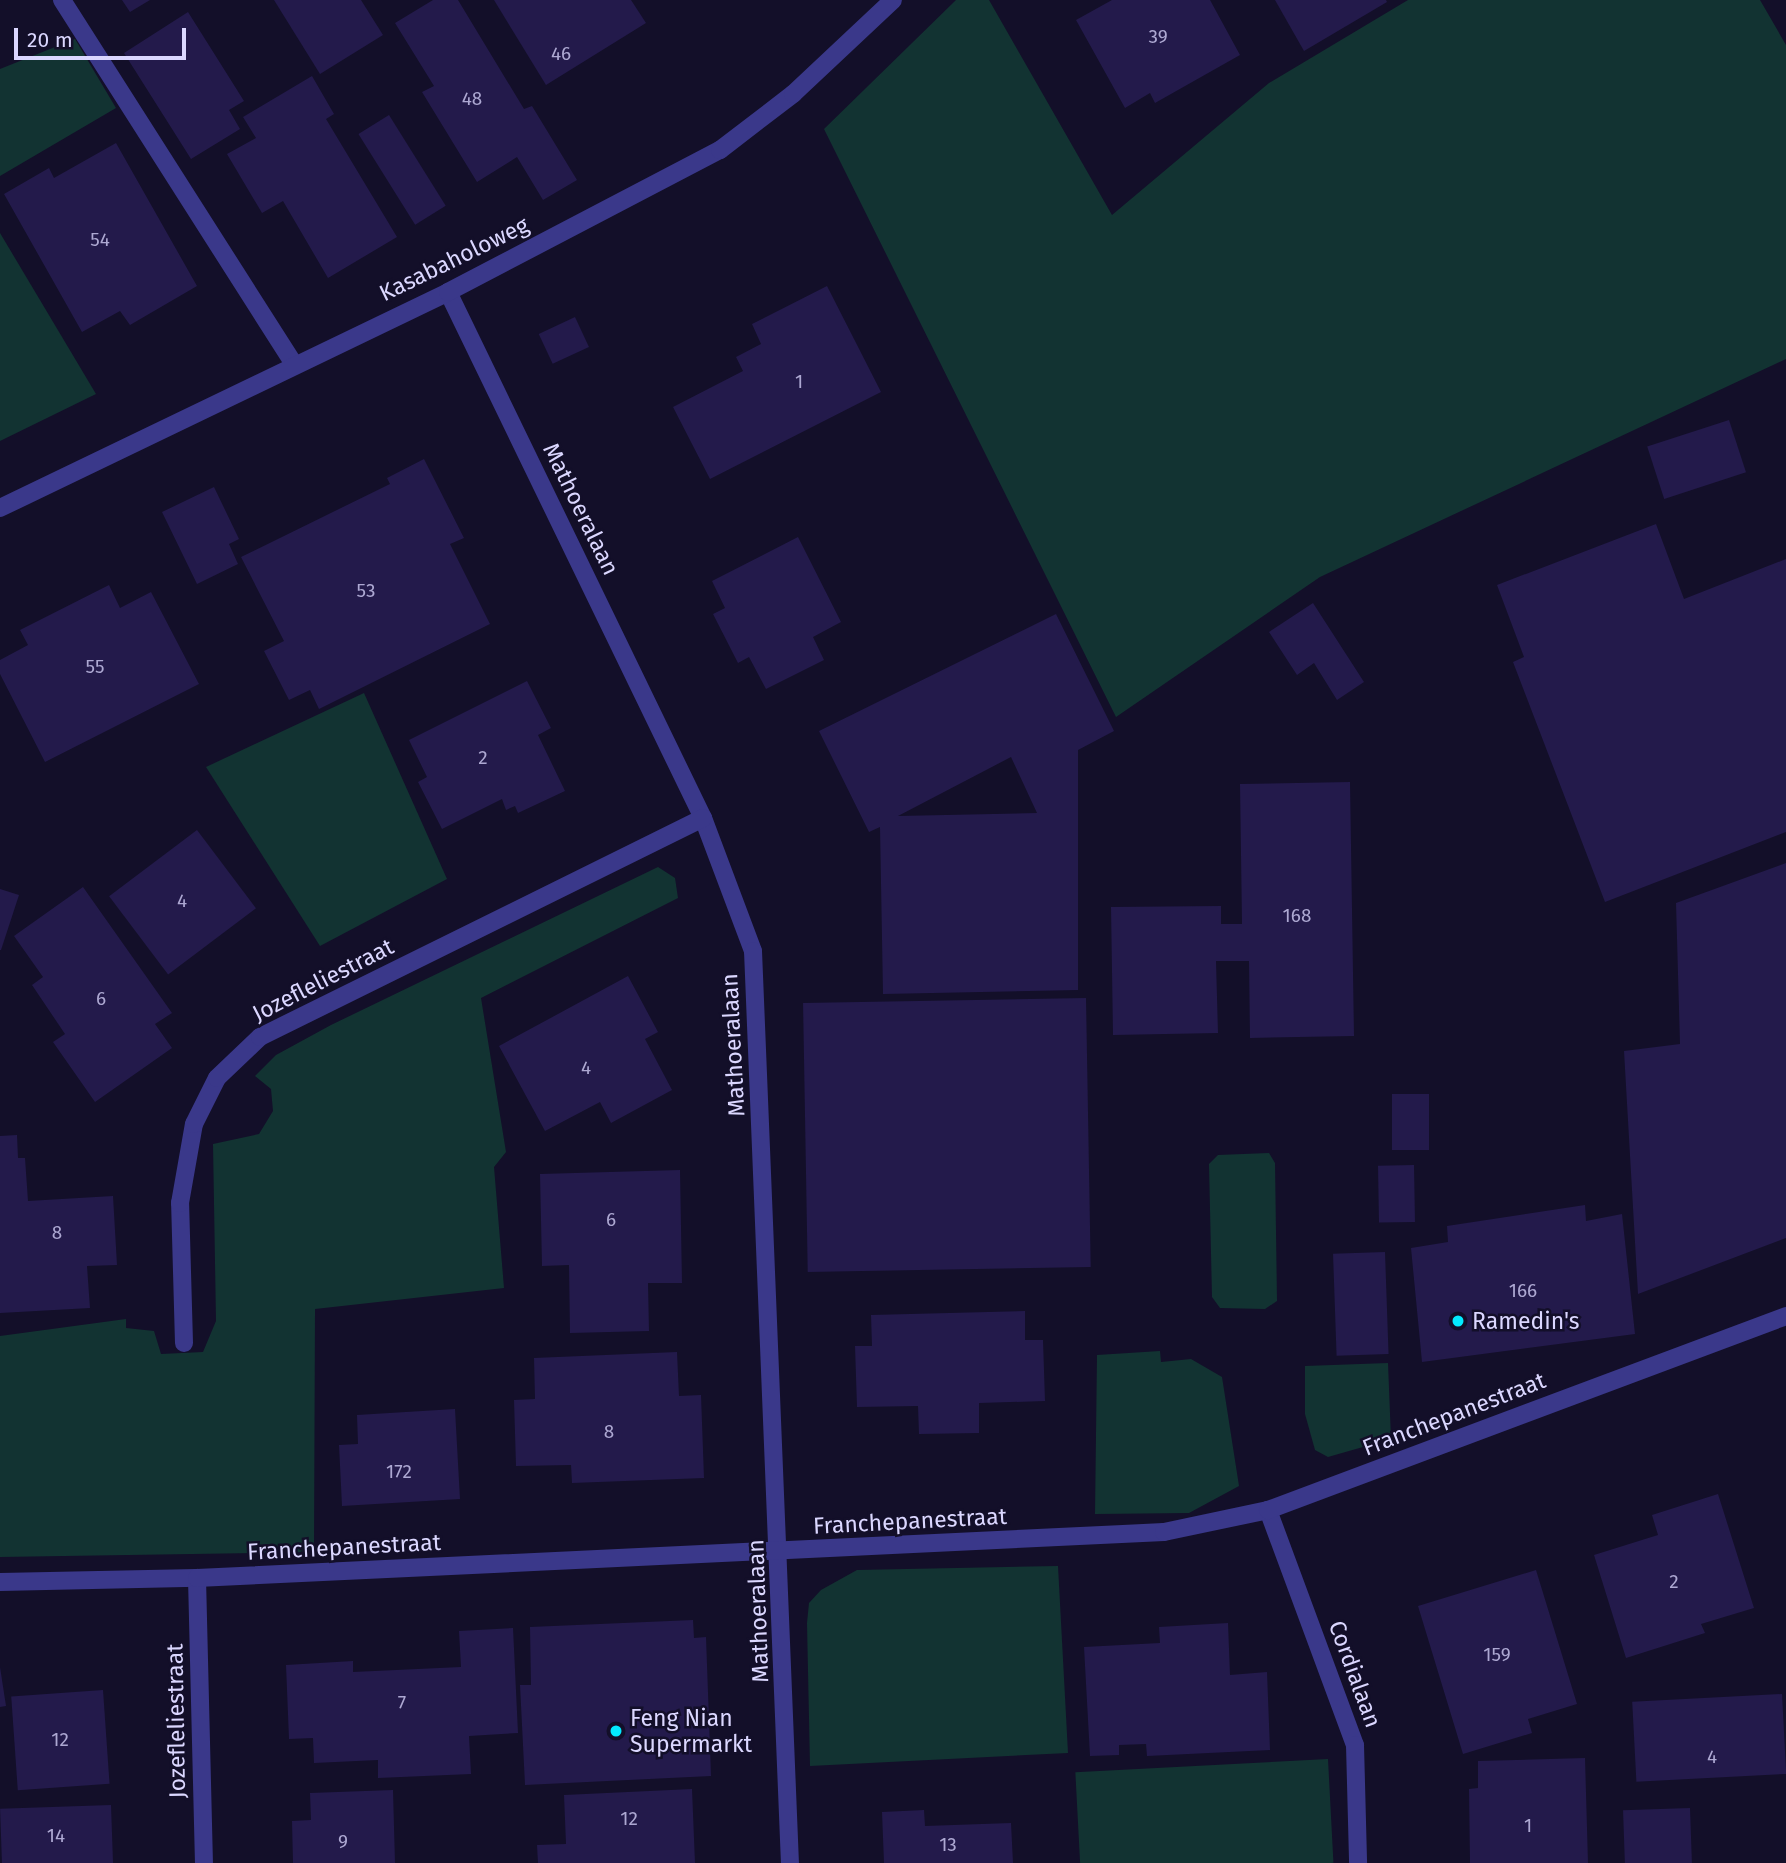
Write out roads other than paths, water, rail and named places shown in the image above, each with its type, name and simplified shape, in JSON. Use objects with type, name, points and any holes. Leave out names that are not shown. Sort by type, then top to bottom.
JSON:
[{"type":"street","points":[[62,0],[293,363]]},
{"type":"street","name":"Kasabaholoweg","points":[[0,508],[293,363],[449,292],[720,150],[793,93],[894,0]]},
{"type":"street","name":"Mathoeralaan","points":[[449,292],[703,818],[753,951],[781,1552],[790,1863]]},
{"type":"street","name":"Jozefleliestraat","points":[[184,1343],[180,1203],[194,1124],[217,1078],[260,1037],[703,818]]},
{"type":"street","name":"Franchepanestraat","points":[[0,1582],[197,1578],[1164,1532],[1268,1510],[1786,1316]]},
{"type":"street","name":"Cordialaan","points":[[1268,1510],[1355,1745],[1358,1863]]},
{"type":"street","name":"Jozefleliestraat","points":[[197,1578],[204,1863]]},
{"type":"place","name":"Ramedin's","points":[[1458,1321]]},
{"type":"place","name":"Feng Nian Supermarkt","points":[[616,1731]]}]
